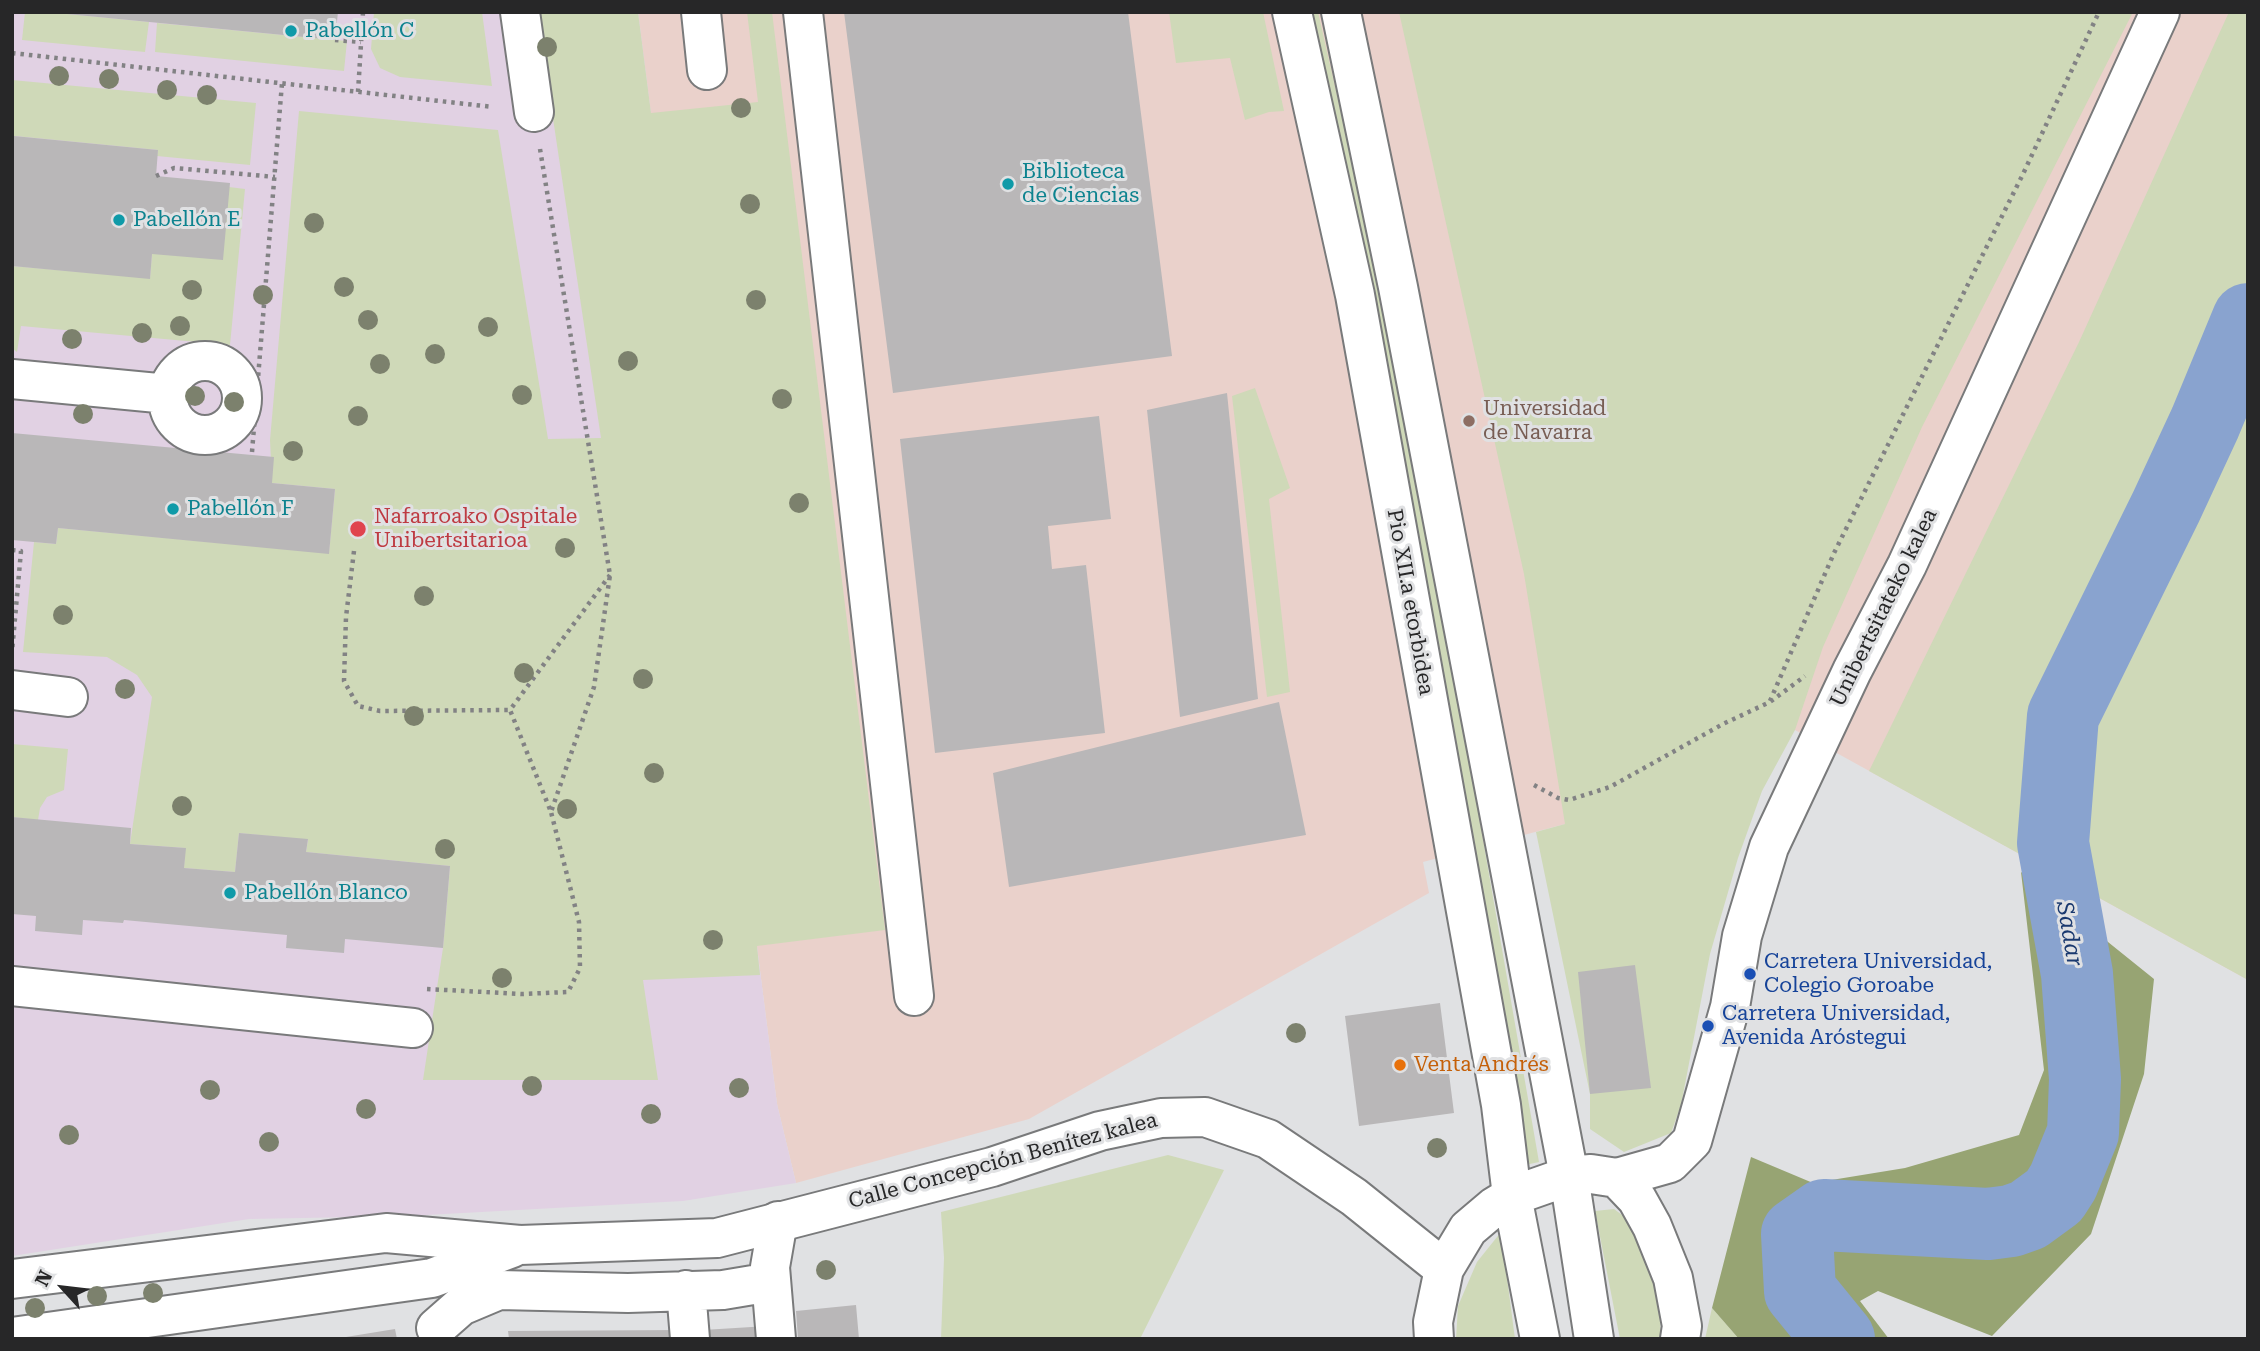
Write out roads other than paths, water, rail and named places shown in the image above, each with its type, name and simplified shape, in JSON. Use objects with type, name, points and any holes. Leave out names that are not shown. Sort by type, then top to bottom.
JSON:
[{"type":"main road","points":[[520,12],[534,112]]},
{"type":"main road","points":[[701,12],[707,70]]},
{"type":"main road","points":[[803,12],[914,996]]},
{"type":"main road","name":"Pio XII.a etorbidea","points":[[1292,12],[1355,295],[1501,1105],[1513,1196],[1540,1339]]},
{"type":"main road","points":[[1341,12],[1398,287],[1569,1176],[1594,1339]]},
{"type":"main road","name":"Unibertsitateko kalea","points":[[1617,1178],[1670,1163],[1692,1141],[1730,1007],[1742,936],[1769,847],[1852,671],[1907,565],[2160,12]]},
{"type":"main road","points":[[12,379],[168,394]]},
{"type":"main road","points":[[12,690],[68,697]]},
{"type":"main road","points":[[12,986],[413,1028]]},
{"type":"main road","name":"Calle Concepción Benítez kalea","points":[[12,1279],[386,1233],[520,1245],[717,1238],[992,1167],[1100,1131],[1161,1118],[1205,1117],[1268,1139],[1354,1197],[1444,1269]]},
{"type":"main road","points":[[1434,1339],[1433,1322],[1444,1269],[1468,1230],[1494,1207],[1513,1196],[1569,1176],[1591,1174],[1617,1178],[1637,1199],[1652,1226],[1673,1278],[1682,1326],[1680,1339]]},
{"type":"main road","points":[[776,1339],[769,1267],[778,1221]]},
{"type":"main road","name":"Calle Concepción Benítez kalea","points":[[12,1337],[432,1278],[520,1245]]},
{"type":"main road","points":[[432,1278],[436,1333]]},
{"type":"main road","points":[[436,1333],[461,1306],[499,1290],[628,1293],[723,1290],[771,1282]]},
{"type":"main road","points":[[686,1290],[690,1339]]},
{"type":"waterway","name":"Sadar","points":[[1839,1339],[1800,1291],[1797,1234],[1824,1215],[1988,1224],[2011,1221],[2028,1215],[2054,1196],[2063,1182],[2083,1133],[2085,1079],[2077,974],[2053,843],[2063,716],[2166,507],[2205,423],[2248,319]]},
{"type":"place","name":"Pabellón C","points":[[291,31]]},
{"type":"place","name":"Biblioteca de Ciencias","points":[[1008,184]]},
{"type":"place","name":"Pabellón E","points":[[119,220]]},
{"type":"place","name":"Universidad de Navarra","points":[[1469,421]]},
{"type":"place","name":"Pabellón F","points":[[173,509]]},
{"type":"place","name":"Nafarroako Ospitale Unibertsitarioa","points":[[358,529]]},
{"type":"place","name":"Pabellón Blanco","points":[[230,893]]},
{"type":"place","name":"Carretera Universidad, Colegio Goroabe","points":[[1750,974]]},
{"type":"place","name":"Carretera Universidad, Avenida Aróstegui","points":[[1708,1026]]},
{"type":"place","name":"Venta Andrés","points":[[1400,1065]]}]
